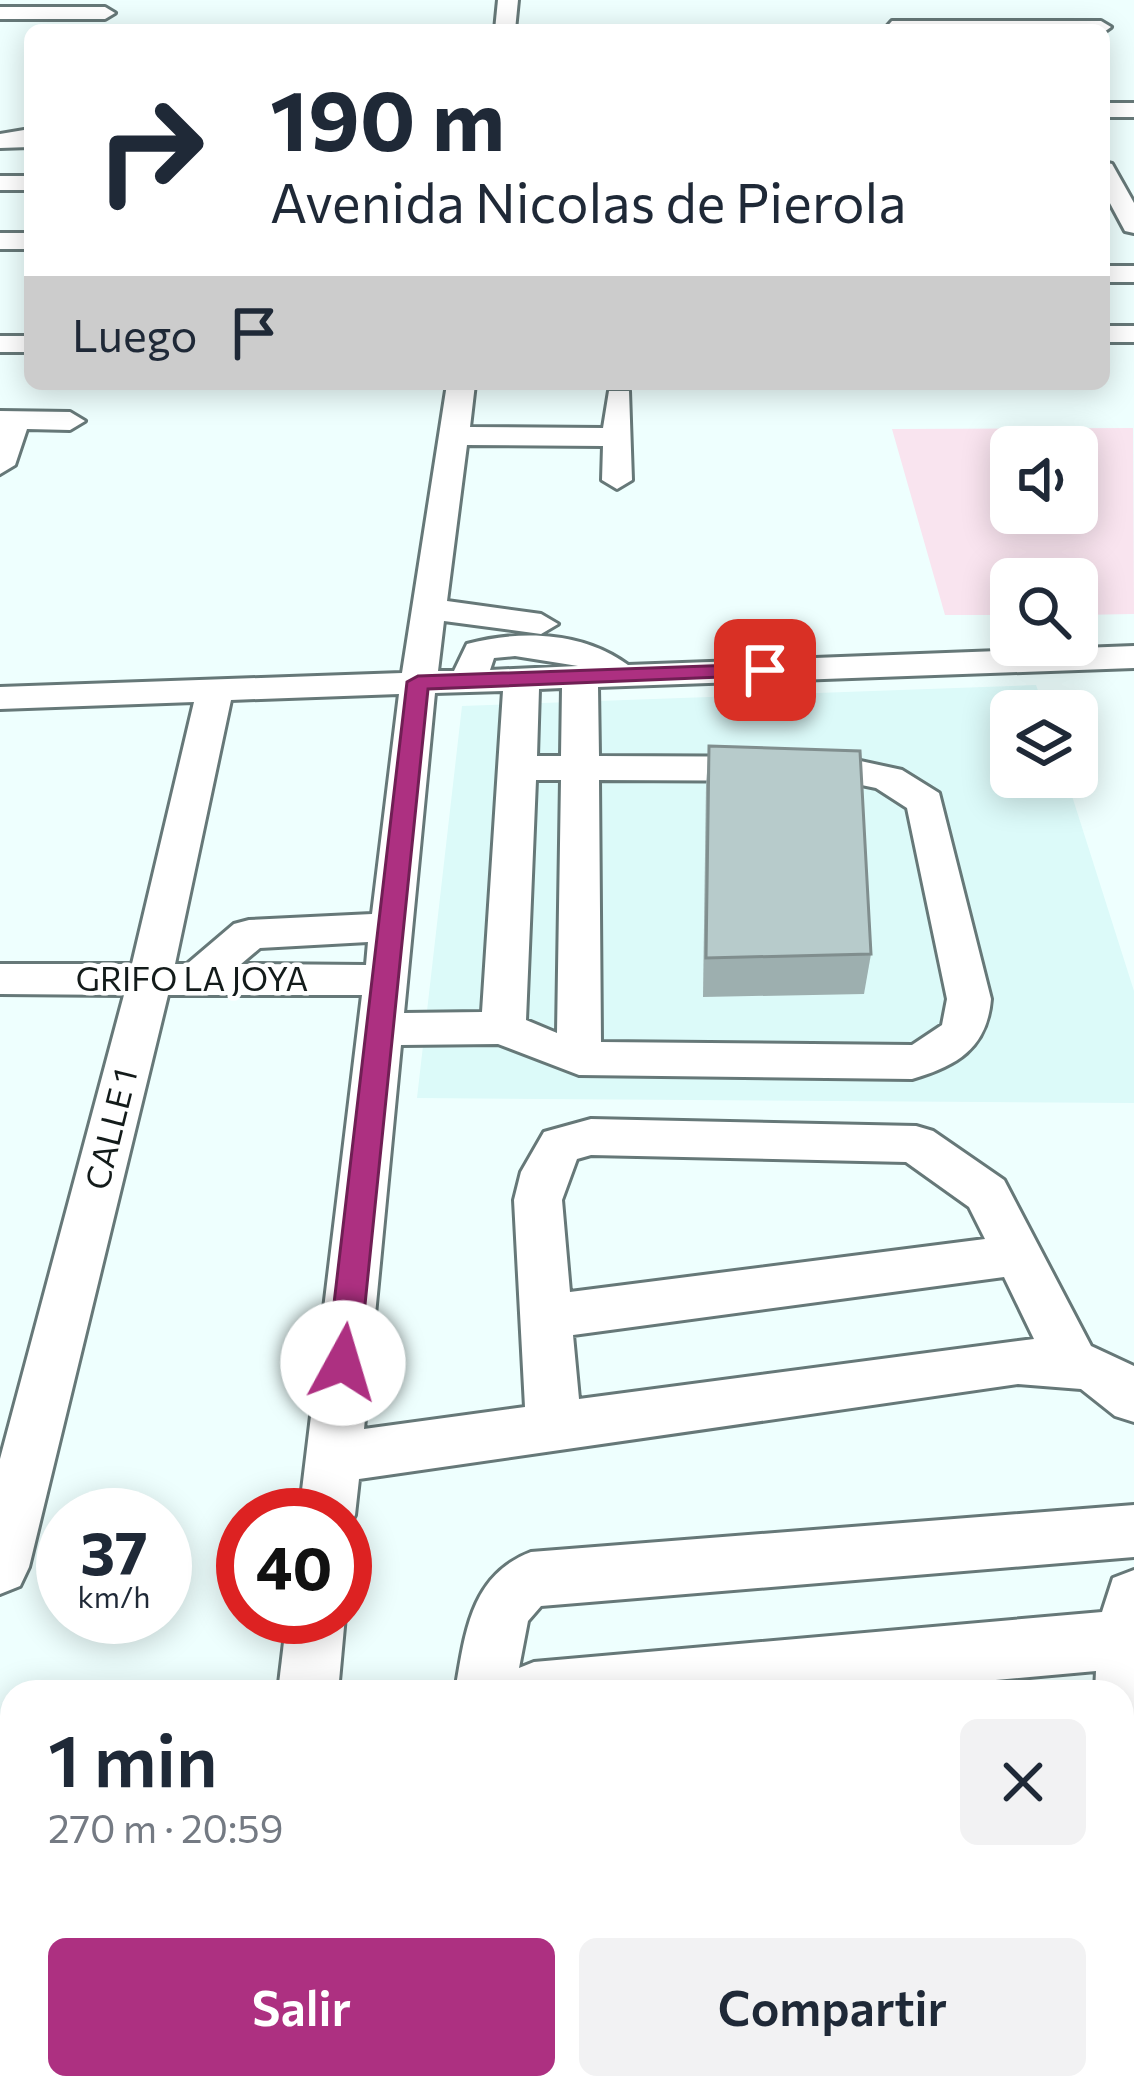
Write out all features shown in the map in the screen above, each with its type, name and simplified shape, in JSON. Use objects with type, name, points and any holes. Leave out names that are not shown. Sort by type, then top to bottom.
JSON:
[{"type":"street","points":[[16,8],[104,14]]},
{"type":"street","points":[[1110,161],[1130,211]]},
{"type":"street","points":[[330,1488],[420,667],[460,390]]},
{"type":"street","points":[[617,480],[619,397]]},
{"type":"street","points":[[0,465],[8,420],[70,421]]},
{"type":"street","points":[[453,436],[619,437]]},
{"type":"street","points":[[429,608],[540,623],[557,631],[575,662],[582,768],[579,1058]]},
{"type":"street","points":[[473,666],[510,644],[627,675],[1134,657]]},
{"type":"street","points":[[0,698],[215,690],[420,667],[473,666],[522,679],[575,662]]},
{"type":"street","points":[[503,1028],[522,679]]},
{"type":"street","name":"CALLE 1","points":[[0,1567],[150,979],[215,690]]},
{"type":"street","points":[[379,1029],[503,1028],[579,1058],[912,1062],[942,1054],[958,1040],[968,1018],[969,1000],[925,802],[909,787],[842,769],[520,768]]},
{"type":"street","points":[[198,979],[249,934],[390,927]]},
{"type":"street","points":[[336,980],[341,932]]},
{"type":"street","name":"GRIFO LA JOYA","points":[[0,979],[384,980]]},
{"type":"street","points":[[554,1430],[538,1200],[544,1172],[561,1145],[591,1137],[916,1144],[987,1194],[1072,1362]]},
{"type":"street","points":[[546,1316],[1018,1255]]},
{"type":"street","points":[[333,1458],[1018,1361],[1072,1362],[1113,1375],[1134,1399]]},
{"type":"street","points":[[487,1680],[502,1605],[513,1588],[531,1580],[1134,1531]]},
{"type":"street","points":[[632,1680],[1130,1619],[1127,1680]]},
{"type":"street","points":[[309,1680],[313,1644]]},
{"type":"shaded area","points":[[1098,428],[1133,428],[1134,614],[1098,615],[1098,558],[990,558],[990,615],[945,615],[892,429],[990,429],[990,534],[1098,534]]},
{"type":"shaded area","points":[[1036,685],[1038,690],[990,690],[990,798],[1073,798],[1134,991],[1134,1103],[417,1098],[462,706]]},
{"type":"building","points":[[709,746],[860,751],[871,954],[706,958]]},
{"type":"route","points":[[343,1363],[418,682],[765,670]]}]
